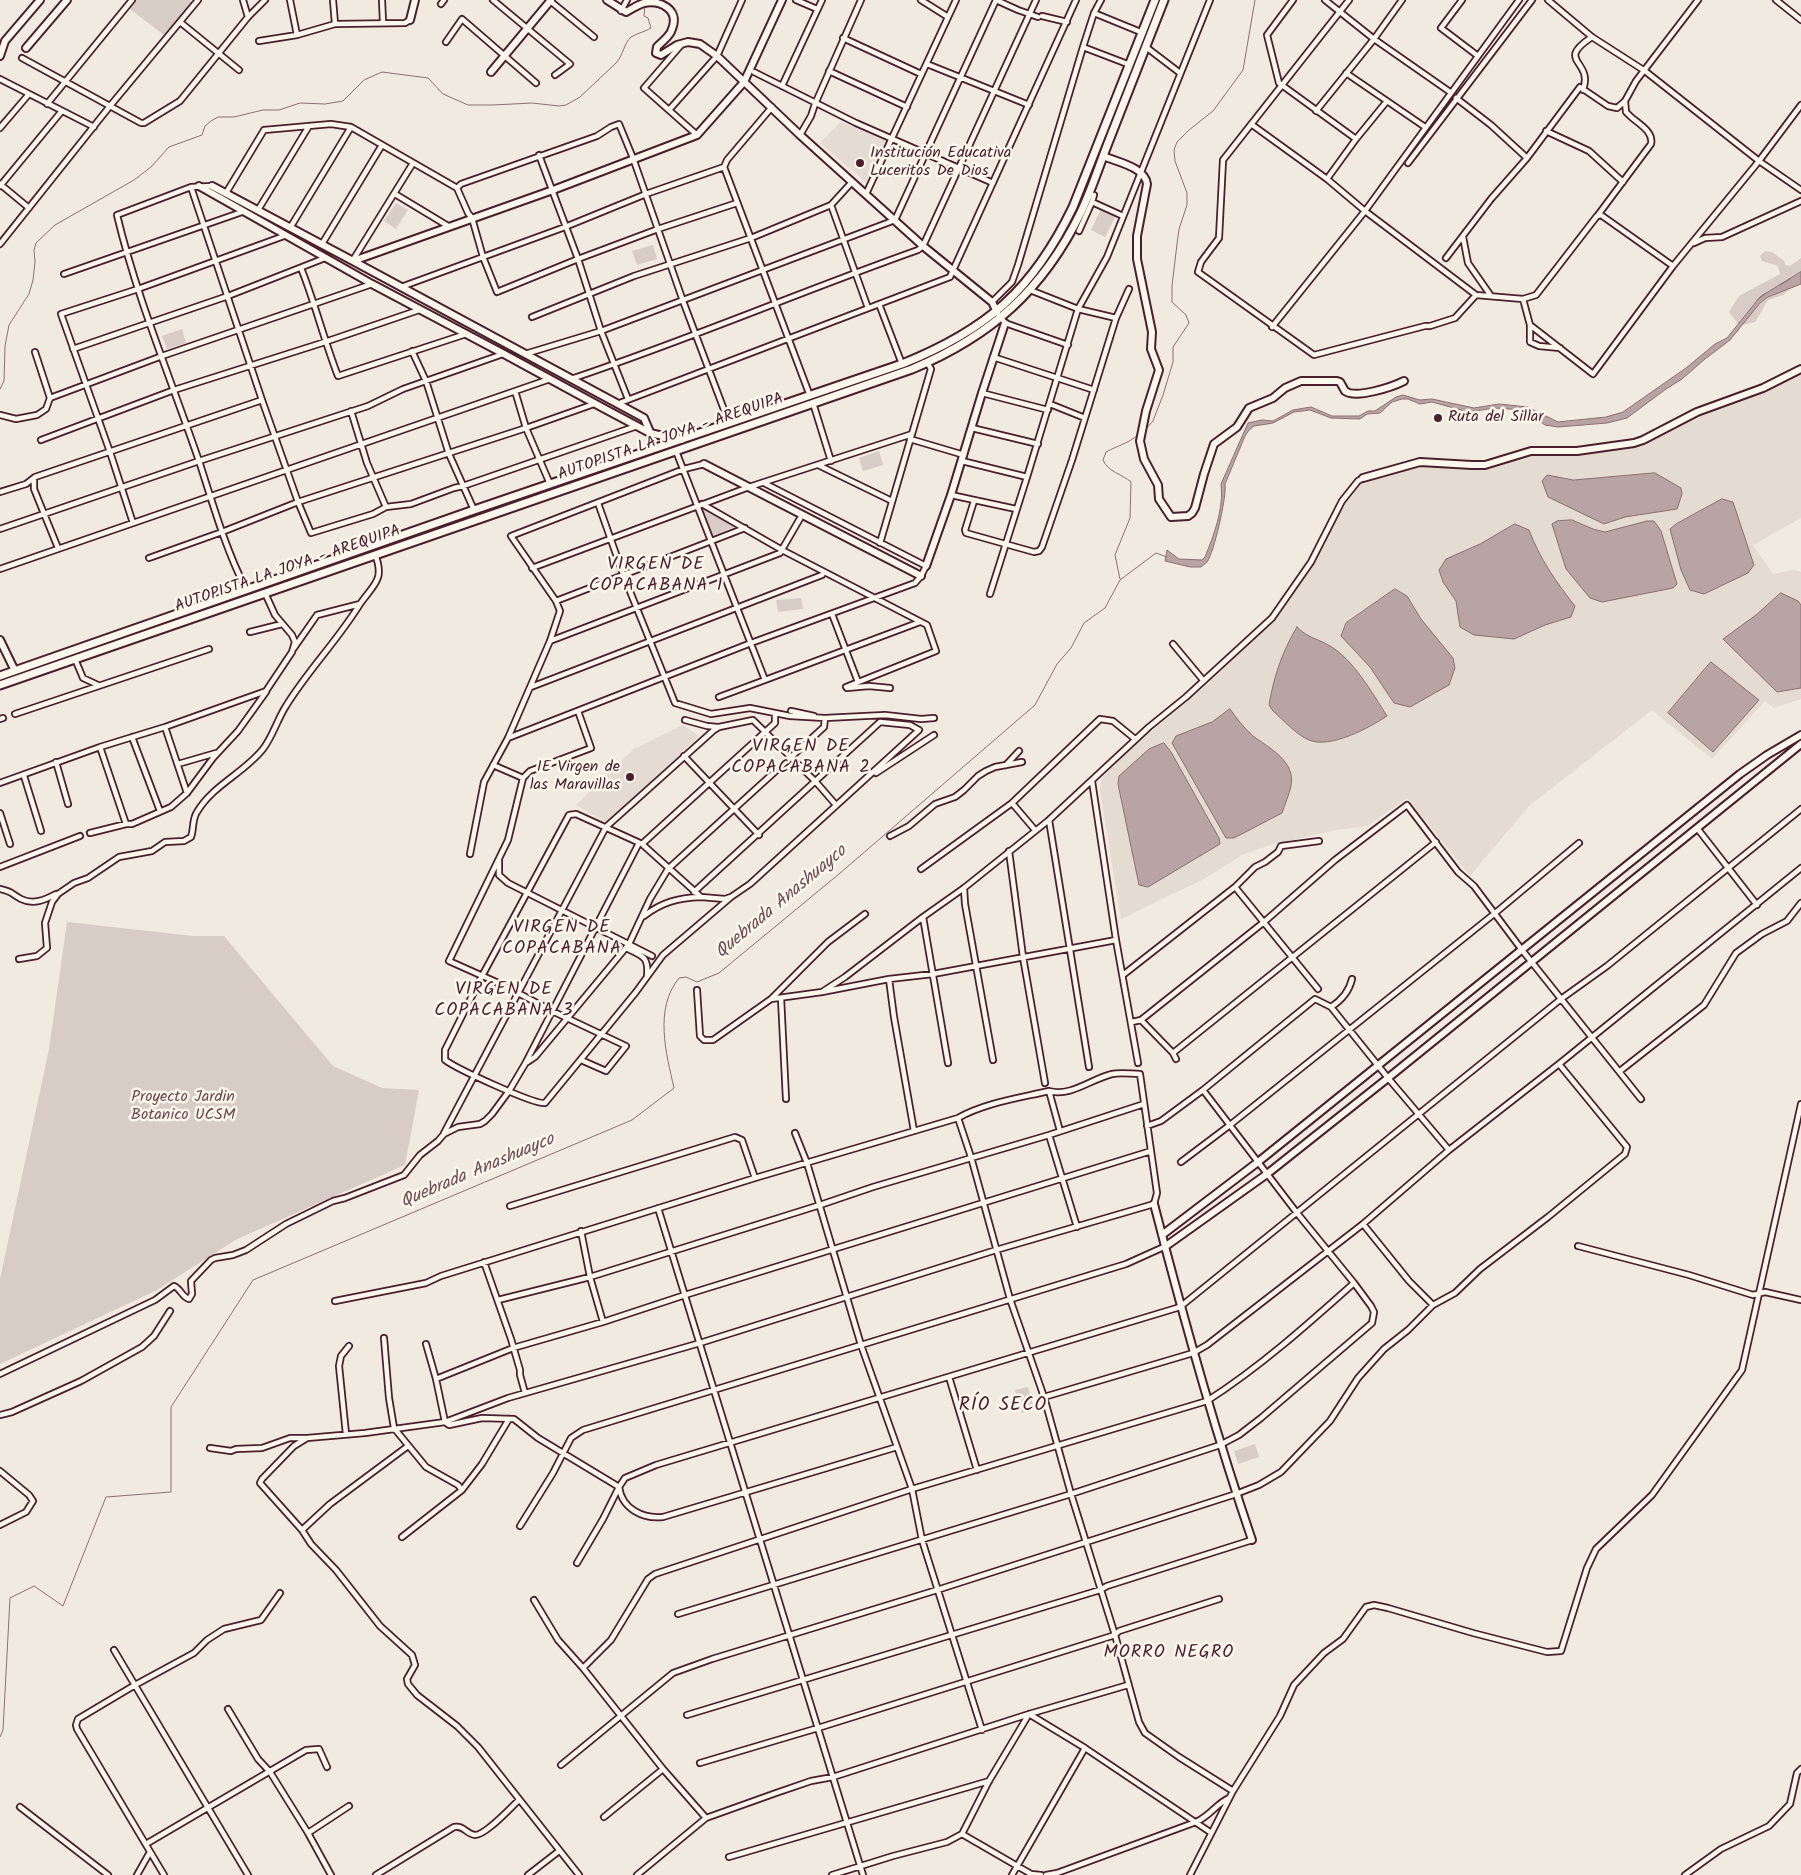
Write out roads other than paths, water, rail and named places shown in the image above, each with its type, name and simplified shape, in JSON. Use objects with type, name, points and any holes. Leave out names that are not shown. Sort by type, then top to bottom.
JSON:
[{"type":"main road","name":"AUTOPISTA LA JOYA - AREQUIPA","points":[[0,676],[474,510],[902,364],[960,338],[997,312],[1017,292],[1037,268],[1060,234],[1073,207],[1155,0]]},
{"type":"main road","name":"AUTOPISTA LA JOYA - AREQUIPA","points":[[0,685],[927,362],[1003,321],[1059,252],[1081,211],[1164,0]]},
{"type":"street","points":[[0,56],[2,40],[40,0]]},
{"type":"street","points":[[26,48],[67,0]]},
{"type":"street","points":[[46,104],[132,0]]},
{"type":"street","points":[[0,244],[110,106],[198,0]]},
{"type":"street","points":[[243,0],[248,17]]},
{"type":"street","points":[[22,58],[144,123],[180,100],[248,17],[265,0]]},
{"type":"street","points":[[290,0],[297,35]]},
{"type":"street","points":[[333,0],[335,24]]},
{"type":"street","points":[[382,0],[383,22]]},
{"type":"street","points":[[260,42],[297,35],[335,24],[405,23],[410,20],[415,0]]},
{"type":"street","points":[[493,0],[570,64],[555,75]]},
{"type":"street","points":[[491,72],[550,0],[594,37]]},
{"type":"street","points":[[607,0],[621,11],[626,12],[646,3],[664,4],[672,13],[673,26],[667,37],[657,47],[656,53],[661,55],[684,42],[697,43],[717,56],[923,246],[992,302],[1003,321],[1068,345]]},
{"type":"street","points":[[621,11],[627,0]]},
{"type":"street","points":[[669,110],[717,56],[742,0]]},
{"type":"street","points":[[353,261],[553,190],[697,135],[744,82],[782,0]]},
{"type":"street","points":[[796,0],[817,9]]},
{"type":"street","points":[[782,86],[822,0]]},
{"type":"street","points":[[800,134],[812,116],[814,104],[861,0]]},
{"type":"street","points":[[921,0],[948,17]]},
{"type":"street","points":[[866,194],[956,0]]},
{"type":"street","points":[[525,354],[601,331],[895,220],[996,0],[1030,14],[1067,22]]},
{"type":"street","points":[[571,379],[918,250],[923,246],[1036,0]]},
{"type":"street","points":[[617,404],[950,276],[954,272],[1076,0]]},
{"type":"street","points":[[992,302],[1012,282],[1083,47],[1094,13],[1101,0]]},
{"type":"street","points":[[990,594],[1038,444],[1078,309],[1107,258],[1140,171],[1210,0]]},
{"type":"street","points":[[1294,0],[1267,35],[1279,82],[1356,139]]},
{"type":"street","points":[[1325,0],[1374,39],[1450,92]]},
{"type":"street","points":[[1349,0],[1223,160],[1219,238],[1201,262],[1198,272],[1272,327],[1314,355],[1455,318],[1476,295]]},
{"type":"street","points":[[1316,111],[1374,39],[1402,0]]},
{"type":"street","points":[[1462,0],[1441,28],[1478,56]]},
{"type":"street","points":[[1272,327],[1364,211],[1519,0]]},
{"type":"street","points":[[1408,163],[1532,0]]},
{"type":"street","points":[[1548,0],[1592,37],[1645,71],[1759,161],[1801,190]]},
{"type":"street","points":[[1446,258],[1491,199],[1527,158],[1580,87],[1613,108],[1617,108],[1625,101],[1636,81],[1698,0]]},
{"type":"street","points":[[1776,0],[1801,20]]},
{"type":"street","points":[[1094,13],[1143,33]]},
{"type":"street","points":[[446,42],[462,19],[536,82]]},
{"type":"street","points":[[180,22],[239,70]]},
{"type":"street","points":[[1583,90],[1586,82],[1585,75],[1576,59],[1576,50],[1592,37]]},
{"type":"street","points":[[843,38],[921,74]]},
{"type":"street","points":[[684,42],[644,88],[697,135]]},
{"type":"street","points":[[1083,47],[1130,65]]},
{"type":"street","points":[[1146,47],[1180,73]]},
{"type":"street","points":[[927,64],[1030,105]]},
{"type":"street","points":[[829,71],[907,107]]},
{"type":"street","points":[[754,72],[814,104],[993,183]]},
{"type":"street","points":[[1346,73],[1425,127]]},
{"type":"street","points":[[0,79],[61,112],[94,127]]},
{"type":"street","points":[[0,128],[29,94]]},
{"type":"street","points":[[1456,98],[1491,125],[1527,158]]},
{"type":"street","points":[[1251,124],[1327,179],[1364,211],[1476,295],[1524,298],[1536,295],[1598,216],[1652,140],[1650,133],[1628,115],[1625,101]]},
{"type":"street","points":[[1327,179],[1356,139],[1387,102]]},
{"type":"street","points":[[1530,325],[1593,374],[1674,266],[1759,161],[1801,105]]},
{"type":"street","points":[[772,107],[727,160],[724,167],[810,396]]},
{"type":"street","points":[[29,208],[0,185],[61,112]]},
{"type":"street","points":[[226,193],[264,130],[331,124],[351,127],[457,188],[472,218],[483,257],[497,292],[658,229],[737,203]]},
{"type":"street","points":[[457,188],[461,184],[539,155],[597,136],[610,127],[619,124],[729,423]]},
{"type":"street","points":[[258,210],[309,126]]},
{"type":"street","points":[[290,228],[351,127]]},
{"type":"street","points":[[1546,132],[1589,151],[1623,182]]},
{"type":"street","points":[[322,244],[382,145]]},
{"type":"street","points":[[539,155],[578,259],[601,331],[628,399]]},
{"type":"street","points":[[1103,156],[1140,171],[1146,178],[1147,184],[1137,236],[1137,259],[1152,332],[1151,349],[1159,370],[1146,411],[1140,441],[1144,459],[1158,485],[1159,499],[1171,517],[1188,516],[1195,508],[1214,444],[1237,427],[1250,408],[1273,398],[1285,388],[1301,381],[1340,382],[1345,391],[1352,394],[1386,389],[1404,381]]},
{"type":"street","points":[[353,261],[413,163]]},
{"type":"street","points":[[401,287],[565,227],[646,194],[724,167]]},
{"type":"street","points":[[532,317],[634,276],[751,238],[831,205],[852,182]]},
{"type":"street","points":[[191,186],[240,328],[262,400],[311,533],[373,514],[386,507],[411,504],[443,491],[463,486],[637,426]]},
{"type":"street","points":[[246,589],[222,532],[199,461],[149,324],[126,252],[117,215],[191,186],[212,186],[322,244],[644,418],[650,433]]},
{"type":"street","points":[[199,186],[284,236],[594,404],[650,433],[681,440]]},
{"type":"street","points":[[395,194],[448,226]]},
{"type":"street","points":[[1079,232],[1094,195]]},
{"type":"street","points":[[1693,243],[1705,238],[1722,237],[1801,201]]},
{"type":"street","points":[[1092,202],[1123,216]]},
{"type":"street","points":[[831,205],[868,308]]},
{"type":"street","points":[[64,274],[242,212]]},
{"type":"street","points":[[1598,216],[1606,217],[1674,266]]},
{"type":"street","points":[[133,523],[61,314],[138,289],[284,236]]},
{"type":"street","points":[[1463,237],[1468,263],[1491,296]]},
{"type":"street","points":[[74,349],[228,296],[325,258]]},
{"type":"street","points":[[301,268],[315,304],[325,342],[338,376],[466,334]]},
{"type":"street","points":[[50,398],[240,328],[372,284]]},
{"type":"street","points":[[974,502],[965,530],[966,533],[1034,552],[1039,551],[1042,547],[1116,318],[1129,289]]},
{"type":"street","points":[[1030,290],[1078,309],[1116,318]]},
{"type":"street","points":[[1524,298],[1530,325],[1530,342],[1534,345],[1560,348]]},
{"type":"street","points":[[879,304],[902,364]]},
{"type":"street","points":[[40,440],[174,390],[419,310]]},
{"type":"street","points":[[508,738],[751,643],[915,583],[926,566],[951,495],[1003,321]]},
{"type":"street","points":[[412,351],[426,381],[449,454],[474,510]]},
{"type":"street","points":[[0,415],[16,419],[37,415],[46,409],[50,398],[35,352]]},
{"type":"street","points":[[0,530],[43,513],[368,406],[389,395],[504,354]]},
{"type":"street","points":[[993,358],[1094,390]]},
{"type":"street","points":[[880,543],[931,369],[927,362]]},
{"type":"street","points":[[822,992],[964,888],[1048,820],[1135,739],[1186,697],[1272,618],[1311,562],[1342,501],[1358,481],[1420,462],[1472,466],[1484,465],[1531,450],[1577,451],[1634,443],[1696,412],[1763,388],[1801,369]]},
{"type":"street","points":[[0,569],[550,379]]},
{"type":"street","points":[[515,391],[526,428],[538,457],[541,459],[550,484]]},
{"type":"street","points":[[982,393],[1048,410]]},
{"type":"street","points":[[0,492],[26,484],[35,477],[262,400]]},
{"type":"street","points":[[812,403],[832,461]]},
{"type":"street","points":[[149,558],[298,502],[449,454],[594,404]]},
{"type":"street","points":[[1050,404],[1085,418]]},
{"type":"street","points":[[351,411],[363,444],[362,448],[386,507]]},
{"type":"street","points":[[972,428],[1038,444]]},
{"type":"street","points":[[532,568],[749,487],[911,437],[963,458],[1027,478]]},
{"type":"street","points":[[676,451],[700,505],[723,574],[766,680]]},
{"type":"street","points":[[470,854],[484,782],[508,738],[550,641],[560,611],[556,601],[511,536],[684,469],[704,464],[921,576]]},
{"type":"street","points":[[818,465],[892,501]]},
{"type":"street","points":[[35,477],[34,489],[58,548]]},
{"type":"street","points":[[764,483],[926,566]]},
{"type":"street","points":[[951,495],[974,502],[1016,509]]},
{"type":"street","points":[[598,503],[636,609],[677,705],[714,714],[750,708],[775,714],[822,718],[884,715],[921,719],[934,718]]},
{"type":"street","points":[[700,505],[782,550],[850,584],[874,599],[928,625],[936,651],[846,688],[869,686],[890,688]]},
{"type":"street","points":[[550,641],[780,553],[802,515]]},
{"type":"street","points":[[556,601],[744,528]]},
{"type":"street","points":[[0,889],[10,890],[22,900],[34,902],[46,899],[88,878],[119,857],[152,851],[165,842],[184,841],[191,837],[194,817],[200,807],[208,796],[257,756],[265,747],[285,707],[316,661],[343,630],[380,575],[375,554]]},
{"type":"street","points":[[530,687],[822,575],[824,572]]},
{"type":"street","points":[[265,593],[275,615],[294,638],[294,648]]},
{"type":"street","points":[[90,833],[132,824],[171,808],[187,793],[217,753],[229,743],[317,615],[360,604]]},
{"type":"street","points":[[832,614],[858,682]]},
{"type":"street","points":[[719,697],[920,622]]},
{"type":"street","points":[[250,632],[282,624]]},
{"type":"street","points":[[0,640],[15,671]]},
{"type":"street","points":[[1173,644],[1203,680]]},
{"type":"street","points":[[15,714],[209,649]]},
{"type":"street","points":[[75,659],[83,678],[98,685]]},
{"type":"street","points":[[0,784],[56,762],[266,691]]},
{"type":"street","points":[[578,711],[591,748],[530,771],[523,778],[508,840],[449,961],[626,1046],[606,1071],[581,1060]]},
{"type":"street","points":[[792,711],[822,718]]},
{"type":"street","points":[[444,1134],[458,1127],[480,1124],[492,1114],[509,1092],[640,844],[775,722],[775,714]]},
{"type":"street","points":[[525,1064],[536,1057],[627,946],[643,917],[653,893],[668,869],[824,727],[822,718]]},
{"type":"street","points":[[921,870],[1012,802],[1100,719],[1113,721],[1135,739]]},
{"type":"street","points":[[685,720],[719,727],[753,720],[816,782],[836,805]]},
{"type":"street","points":[[694,892],[759,835],[880,722],[910,725],[919,730],[750,884],[716,909],[681,942],[668,950],[546,1103],[538,1103],[509,1092],[445,1060],[444,1055],[482,976],[569,815],[576,814],[640,844],[694,892],[701,897]]},
{"type":"street","points":[[165,726],[187,793]]},
{"type":"street","points":[[0,1374],[155,1300],[174,1286],[189,1299],[192,1294],[191,1281],[211,1260],[246,1250],[286,1224],[333,1201],[404,1175],[420,1155],[444,1134],[606,827],[719,727]]},
{"type":"street","points":[[865,781],[934,735]]},
{"type":"street","points":[[1162,1235],[1258,1162],[1740,774],[1801,735]]},
{"type":"street","points":[[132,737],[160,811]]},
{"type":"street","points":[[520,1526],[564,1454],[571,1438],[583,1430],[1126,1264],[1166,1246],[1266,1174],[1388,1078],[1801,744]]},
{"type":"street","points":[[100,747],[126,824]]},
{"type":"street","points":[[1004,765],[1011,761],[1019,751]]},
{"type":"street","points":[[178,764],[217,753]]},
{"type":"street","points":[[684,756],[733,810],[759,835]]},
{"type":"street","points":[[56,762],[68,804]]},
{"type":"street","points":[[890,836],[909,826],[935,804],[955,797],[978,776],[995,767],[1022,762]]},
{"type":"street","points":[[493,764],[523,778]]},
{"type":"street","points":[[24,776],[41,830]]},
{"type":"street","points":[[1092,781],[1116,940],[1138,1063]]},
{"type":"street","points":[[1012,802],[1035,830]]},
{"type":"street","points":[[1132,1022],[1141,1020],[1264,922],[1336,860],[1407,805],[1458,872],[1474,886],[1532,963],[1642,1099]]},
{"type":"street","points":[[577,1563],[625,1478],[656,1465],[1180,1306],[1561,999],[1607,966],[1801,810]]},
{"type":"street","points":[[0,813],[10,844]]},
{"type":"street","points":[[1048,820],[1089,1067]]},
{"type":"street","points":[[1697,828],[1757,905]]},
{"type":"street","points":[[0,867],[80,836]]},
{"type":"street","points":[[1123,975],[1235,887],[1254,867],[1265,862],[1278,852],[1281,846],[1319,841]]},
{"type":"street","points":[[1173,1053],[1436,842]]},
{"type":"street","points":[[1181,1162],[1494,914],[1579,843]]},
{"type":"street","points":[[1009,851],[1023,957],[1045,1083]]},
{"type":"street","points":[[499,858],[499,876],[508,883],[595,927],[627,946],[648,963],[647,978]]},
{"type":"street","points":[[1044,1397],[1193,1353],[1207,1345],[1327,1250],[1363,1224],[1449,1150],[1559,1064],[1801,868]]},
{"type":"street","points":[[1235,887],[1318,989]]},
{"type":"street","points":[[964,888],[965,904],[993,1060]]},
{"type":"street","points":[[19,959],[37,956],[47,948],[45,923],[52,902],[58,894]]},
{"type":"street","points":[[643,917],[654,908],[672,900],[701,897],[725,900],[731,897]]},
{"type":"street","points":[[1620,1071],[1704,1005],[1736,953],[1762,934],[1787,921],[1801,903]]},
{"type":"street","points":[[696,990],[700,1036],[704,1040],[713,1040],[771,999],[828,942],[865,914]]},
{"type":"street","points":[[923,917],[948,1063]]},
{"type":"street","points":[[771,999],[822,992],[889,979],[933,974],[1116,940]]},
{"type":"street","points":[[627,946],[652,956]]},
{"type":"street","points":[[889,979],[914,1131]]},
{"type":"street","points":[[1331,1007],[1339,1002],[1349,990],[1352,979]]},
{"type":"street","points":[[781,998],[786,1099]]},
{"type":"street","points":[[1147,1126],[1161,1121],[1203,1090],[1315,1000],[1331,1007],[1418,1115],[1449,1150]]},
{"type":"street","points":[[1141,1020],[1173,1053],[1176,1059]]},
{"type":"street","points":[[561,1765],[672,1673],[1236,1494],[1258,1485],[1281,1472],[1330,1421],[1358,1378],[1384,1349],[1408,1330],[1433,1305],[1455,1293],[1480,1269],[1548,1217],[1625,1154],[1627,1146],[1559,1064]]},
{"type":"street","points":[[335,1302],[426,1283],[484,1262],[755,1178],[958,1118],[966,1113],[989,1106],[1048,1090],[1054,1092],[1073,1090],[1113,1074],[1140,1074],[1157,1193],[1154,1204],[1193,1353],[1220,1445],[1252,1540],[1107,1586],[1100,1590],[687,1715]]},
{"type":"street","points":[[1048,1090],[1060,1131]]},
{"type":"street","points":[[678,1614],[1071,1494],[1220,1445],[1239,1435],[1261,1418],[1372,1323],[1374,1312],[1354,1283],[1266,1174],[1203,1090]]},
{"type":"street","points":[[498,1300],[590,1277],[820,1206],[873,1187],[1049,1135],[1144,1104]]},
{"type":"street","points":[[1190,1875],[1210,1832],[1280,1716],[1294,1685],[1324,1653],[1343,1639],[1363,1610],[1369,1606],[1388,1608],[1547,1652],[1562,1650],[1587,1568],[1596,1549],[1652,1495],[1742,1370],[1801,1104]]},
{"type":"street","points":[[958,1118],[1010,1299],[1030,1352],[1044,1397],[1139,1722],[1145,1733],[1233,1791]]},
{"type":"street","points":[[794,1132],[807,1163],[861,1345],[912,1489],[922,1540],[982,1730]]},
{"type":"street","points":[[1049,1135],[1077,1227]]},
{"type":"street","points":[[510,1206],[735,1137],[742,1140],[755,1178]]},
{"type":"street","points":[[436,1379],[513,1348],[603,1322],[1151,1151]]},
{"type":"street","points":[[210,1448],[231,1451],[236,1449],[262,1448],[290,1438],[346,1434],[445,1422],[493,1403],[525,1393],[700,1343],[996,1250],[1154,1204]]},
{"type":"street","points":[[658,1208],[863,1875]]},
{"type":"street","points":[[1363,1224],[1409,1281],[1433,1305]]},
{"type":"street","points":[[581,1232],[590,1277],[603,1322]]},
{"type":"street","points":[[1578,1246],[1689,1275],[1753,1295],[1764,1292],[1801,1300]]},
{"type":"street","points":[[484,1262],[520,1370],[525,1393]]},
{"type":"street","points":[[583,1668],[611,1640],[648,1579],[655,1574],[912,1489],[1207,1401],[1231,1386],[1285,1343],[1354,1283]]},
{"type":"street","points":[[0,1415],[12,1412],[82,1382],[142,1346],[154,1336],[170,1311]]},
{"type":"street","points":[[384,1338],[389,1398],[394,1428],[426,1467],[458,1485],[462,1490]]},
{"type":"street","points":[[426,1344],[445,1422],[449,1425],[482,1418],[514,1419],[538,1438],[619,1487],[624,1499],[640,1515],[663,1518],[896,1447]]},
{"type":"street","points":[[346,1434],[339,1366],[342,1356],[349,1346]]},
{"type":"street","points":[[949,1377],[977,1470]]},
{"type":"street","points":[[402,1537],[462,1490],[482,1464],[509,1419]]},
{"type":"street","points":[[307,1438],[294,1446],[262,1479],[260,1484],[302,1530],[311,1544],[336,1570],[380,1626],[412,1655],[415,1664],[407,1679],[412,1689],[466,1734],[478,1747],[579,1875]]},
{"type":"street","points":[[302,1530],[330,1504],[408,1446]]},
{"type":"street","points":[[0,1471],[29,1495],[33,1501],[26,1512],[0,1525]]},
{"type":"street","points":[[164,1875],[76,1725],[78,1719],[194,1652],[207,1640],[224,1629],[261,1620],[280,1593]]},
{"type":"street","points":[[700,1763],[966,1683],[1115,1635],[1119,1630],[1219,1599]]},
{"type":"street","points":[[534,1600],[558,1640],[621,1715],[663,1770],[706,1818]]},
{"type":"street","points":[[114,1650],[248,1875]]},
{"type":"street","points":[[637,1875],[706,1818],[811,1781],[833,1777],[1029,1714],[1128,1685]]},
{"type":"street","points":[[228,1709],[258,1759],[270,1772],[308,1832],[331,1875]]},
{"type":"street","points":[[1029,1714],[1085,1748],[1210,1832]]},
{"type":"street","points":[[832,1875],[947,1842],[962,1834],[988,1781],[1029,1714]]},
{"type":"street","points":[[1012,1875],[1085,1748]]},
{"type":"street","points":[[146,1844],[306,1750],[319,1749],[327,1767]]},
{"type":"street","points":[[1685,1875],[1721,1849],[1769,1826],[1790,1804],[1797,1773],[1801,1769]]},
{"type":"street","points":[[604,1817],[663,1770]]},
{"type":"street","points":[[729,1857],[988,1781]]},
{"type":"street","points":[[1046,1875],[1204,1819],[1221,1802],[1229,1798]]},
{"type":"street","points":[[376,1875],[454,1827],[459,1826],[466,1829],[470,1834],[477,1835],[486,1831],[519,1800]]},
{"type":"street","points":[[308,1832],[349,1806]]},
{"type":"street","points":[[20,1807],[108,1875]]},
{"type":"street","points":[[962,1834],[1031,1874],[1040,1875]]},
{"type":"street","points":[[528,1875],[559,1851]]},
{"type":"street","points":[[137,1875],[150,1852]]},
{"type":"waterway","points":[[1145,430],[1153,421],[1163,395],[1173,362],[1173,347],[1189,323],[1186,315],[1172,302],[1172,286],[1179,229],[1187,205],[1187,193],[1175,161],[1174,150],[1177,142],[1213,111],[1243,70],[1255,0]]},
{"type":"waterway","points":[[0,389],[4,381],[5,346],[9,325],[29,294],[33,280],[36,243],[55,225],[134,180],[151,167],[169,147],[202,135],[205,126],[211,121],[218,117],[234,117],[263,110],[279,110],[300,103],[325,104],[343,101],[364,80],[382,72],[428,78],[443,94],[468,105],[532,103],[566,105],[580,97],[616,63],[631,37],[651,28],[648,18],[644,16],[645,5]]},
{"type":"waterway","name":"Quebrada Anashuayco","points":[[1780,285],[1790,279]]},
{"type":"waterway","name":"Quebrada Anashuayco","points":[[1757,300],[1766,293]]},
{"type":"waterway","points":[[1120,579],[1115,555],[1130,518],[1131,482],[1108,467],[1103,460],[1106,452],[1138,435]]},
{"type":"waterway","name":"Quebrada Anashuayco","points":[[0,1737],[3,1730],[10,1598],[34,1586],[63,1606],[106,1497],[171,1492],[171,1407],[253,1280],[632,1120],[674,1088],[665,1046],[664,1017],[671,990],[679,978],[686,977],[697,982],[719,973],[839,874],[1035,705],[1057,664],[1071,648],[1084,623],[1105,608],[1120,580],[1156,553],[1167,557]]},
{"type":"place","name":"Institución Educativa Luceritos De Dios","points":[[860,163]]},
{"type":"place","name":"Ruta del Sillar","points":[[1438,418]]},
{"type":"place","name":"IE Virgen de las Maravillas","points":[[630,777]]},
{"type":"district","name":"VIRGEN DE COPACABANA 1","points":[[656,576]]},
{"type":"district","name":"VIRGEN DE COPACABANA 2","points":[[801,758]]},
{"type":"district","name":"VIRGEN DE COPACABANA","points":[[562,940]]},
{"type":"district","name":"VIRGEN DE COPACABANA 3","points":[[504,1001]]},
{"type":"district","name":"RÍO SECO","points":[[1003,1407]]},
{"type":"district","name":"MORRO NEGRO","points":[[1169,1654]]},
{"type":"park label","name":"Proyecto Jardin Botanico UCSM","points":[[183,1107]]}]
